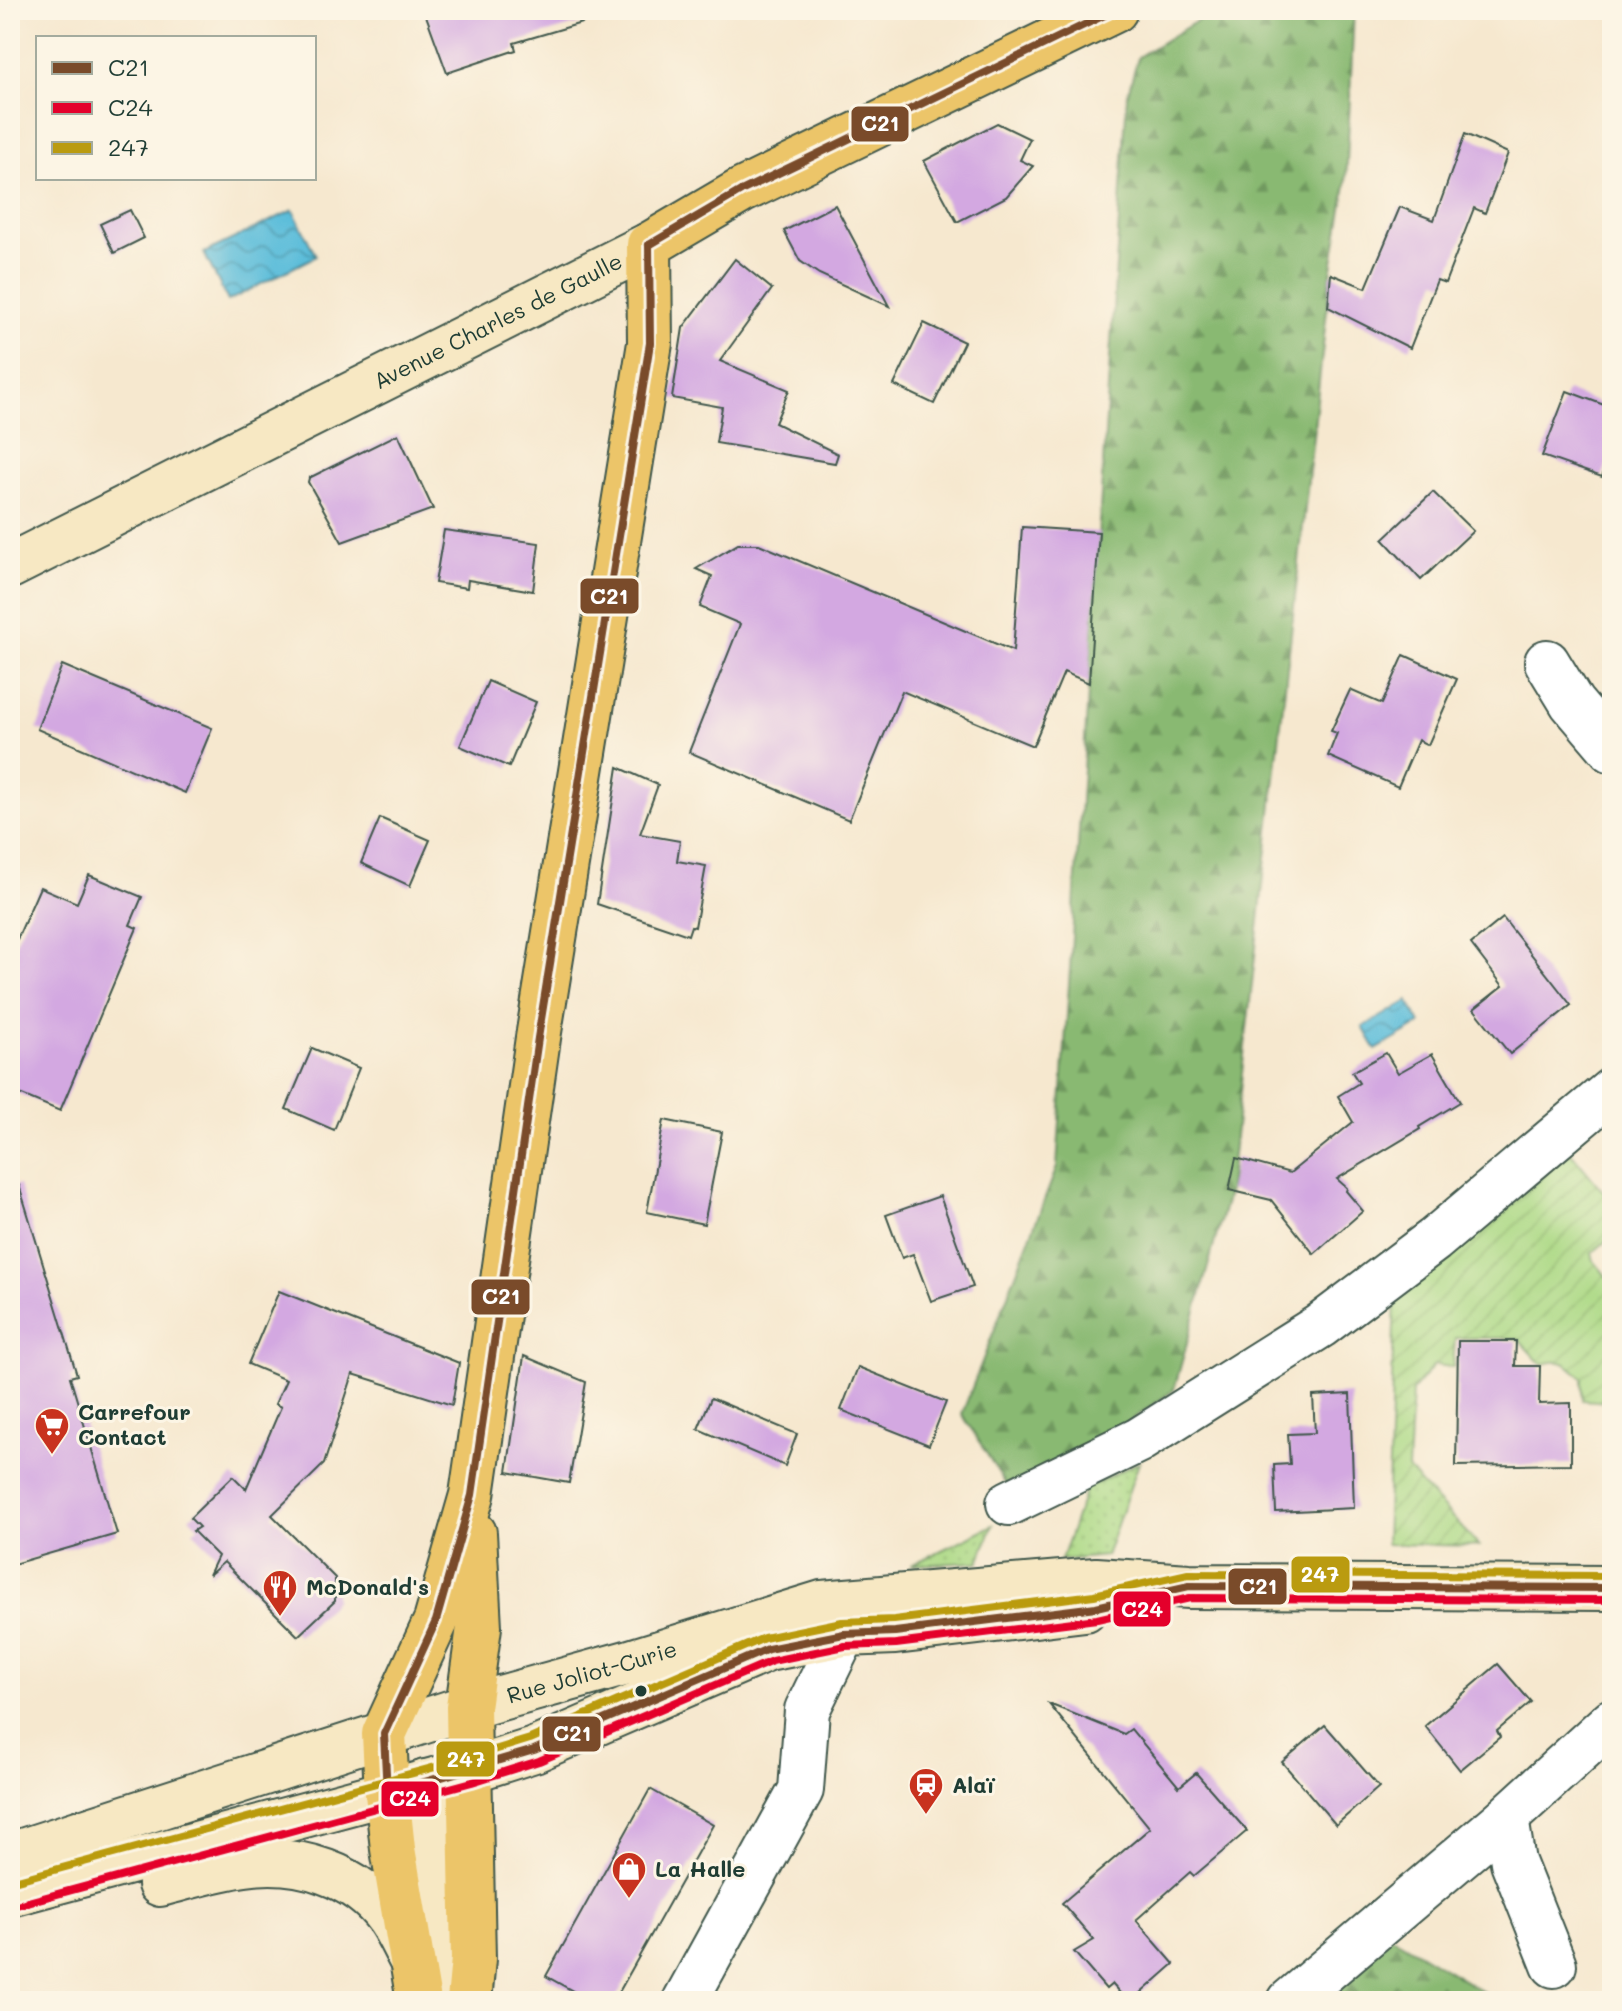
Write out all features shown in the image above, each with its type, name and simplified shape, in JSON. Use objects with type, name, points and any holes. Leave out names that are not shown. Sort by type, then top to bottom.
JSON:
[{"type":"main road","name":"Avenue Charles de Gaulle","points":[[10,566],[649,245],[741,191],[1115,10]]},
{"type":"main road","points":[[461,2001],[442,1962],[406,1788],[384,1734],[436,1621],[472,1495],[538,1038],[650,343],[649,245]]},
{"type":"main road","points":[[469,2001],[473,1959],[468,1707],[479,1627],[472,1495]]},
{"type":"main road","name":"Rue Joliot-Curie","points":[[10,1855],[468,1707],[627,1663],[822,1603],[1096,1580],[1189,1586],[1612,1588]]},
{"type":"main road","name":"Rue Joliot-Curie","points":[[10,1894],[468,1771],[534,1750],[768,1649],[844,1634],[895,1632],[1073,1610],[1189,1586]]},
{"type":"main road","points":[[406,1788],[393,1849],[416,1983]]},
{"type":"main road","points":[[10,1920],[246,1864],[276,1862],[330,1873],[364,1892],[389,1919],[416,1983]]},
{"type":"street","points":[[1547,662],[1572,703],[1612,750]]},
{"type":"street","points":[[1009,1503],[1139,1440],[1320,1326],[1434,1240],[1612,1090]]},
{"type":"street","points":[[685,2001],[801,1790],[807,1710],[844,1634]]},
{"type":"street","points":[[1290,2001],[1506,1818],[1612,1721]]},
{"type":"street","points":[[1506,1818],[1513,1862],[1554,1965]]},
{"type":"green space","points":[[1215,10],[1354,10],[1346,185],[1331,274],[1229,1190],[1174,1390],[1106,1438],[1008,1488],[962,1414],[1057,1167],[1127,97],[1138,57]]},
{"type":"green space","points":[[1568,1149],[1612,1202],[1612,1236],[1592,1253],[1594,1261],[1612,1283],[1612,1351],[1609,1354],[1612,1372],[1612,1446],[1610,1402],[1582,1400],[1582,1378],[1568,1366],[1559,1362],[1542,1365],[1517,1338],[1455,1338],[1453,1367],[1434,1365],[1412,1391],[1408,1470],[1479,1546],[1386,1544],[1395,1299]]},
{"type":"green space","points":[[1139,1462],[1106,1556],[1061,1560],[1086,1488]]},
{"type":"green space","points":[[993,1525],[979,1562],[911,1565]]},
{"type":"green space","points":[[1389,1935],[1498,2001],[1313,2001]]},
{"type":"water","points":[[293,210],[316,256],[228,301],[204,253]]},
{"type":"water","points":[[1408,1001],[1421,1024],[1376,1050],[1363,1027]]},
{"type":"building","points":[[424,10],[594,10],[595,19],[514,43],[516,50],[447,73]]},
{"type":"building","points":[[997,123],[1030,139],[1020,160],[1033,166],[1006,197],[957,222],[924,161]]},
{"type":"building","points":[[1465,134],[1508,153],[1485,213],[1474,208],[1445,283],[1437,280],[1410,348],[1328,307],[1331,274],[1366,288],[1400,207],[1434,220]]},
{"type":"building","points":[[835,205],[889,306],[819,274],[800,261],[784,231]]},
{"type":"building","points":[[130,210],[144,238],[114,253],[100,224]]},
{"type":"building","points":[[735,259],[772,289],[720,361],[789,390],[775,423],[838,454],[835,463],[716,443],[722,407],[672,398],[683,328]]},
{"type":"building","points":[[924,323],[964,342],[934,404],[894,385]]},
{"type":"building","points":[[1567,391],[1612,408],[1612,451],[1602,477],[1542,456]]},
{"type":"building","points":[[398,434],[433,509],[342,542],[308,482],[309,478]]},
{"type":"building","points":[[1433,492],[1473,531],[1421,580],[1383,539]]},
{"type":"building","points":[[1022,527],[1099,532],[1089,683],[1064,672],[1033,746],[902,691],[849,820],[689,752],[740,624],[700,607],[712,576],[696,569],[738,544],[759,544],[1013,651]]},
{"type":"building","points":[[444,530],[539,543],[533,591],[468,580],[467,588],[435,583]]},
{"type":"building","points":[[1404,655],[1457,679],[1428,745],[1418,740],[1398,787],[1328,756],[1337,733],[1331,731],[1350,690],[1382,704]]},
{"type":"building","points":[[62,665],[212,728],[185,793],[37,729]]},
{"type":"building","points":[[488,681],[536,702],[509,767],[460,746]]},
{"type":"building","points":[[618,767],[658,785],[640,834],[680,841],[677,861],[706,866],[695,927],[691,926],[688,935],[597,904]]},
{"type":"building","points":[[380,818],[430,840],[410,886],[361,863]]},
{"type":"building","points":[[89,875],[142,897],[130,925],[137,928],[60,1111],[10,1090],[10,955],[40,887],[77,903]]},
{"type":"building","points":[[1503,918],[1571,1005],[1510,1054],[1474,1009],[1503,986],[1471,944]]},
{"type":"building","points":[[312,1048],[359,1068],[334,1130],[286,1109]]},
{"type":"building","points":[[1386,1053],[1398,1073],[1432,1054],[1460,1102],[1337,1179],[1363,1211],[1314,1254],[1271,1200],[1229,1190],[1236,1158],[1290,1173],[1353,1122],[1338,1096],[1359,1083],[1352,1072]]},
{"type":"building","points":[[664,1120],[722,1132],[704,1224],[647,1212]]},
{"type":"building","name":"Carrefour Contact","points":[[19,1185],[77,1375],[70,1377],[117,1534],[10,1565],[10,1186]]},
{"type":"building","points":[[940,1196],[973,1287],[931,1301],[913,1254],[902,1258],[886,1215]]},
{"type":"building","points":[[279,1291],[459,1363],[452,1405],[353,1374],[324,1464],[272,1515],[335,1578],[335,1601],[298,1636],[224,1562],[209,1575],[218,1556],[193,1531],[199,1527],[190,1518],[233,1476],[246,1489],[281,1407],[275,1404],[286,1380],[248,1364]]},
{"type":"building","points":[[1458,1341],[1516,1341],[1515,1366],[1540,1366],[1539,1404],[1571,1403],[1571,1464],[1456,1466]]},
{"type":"building","points":[[524,1356],[586,1382],[569,1483],[507,1472]]},
{"type":"building","points":[[858,1367],[946,1402],[929,1445],[841,1410]]},
{"type":"building","points":[[1350,1394],[1354,1508],[1276,1512],[1274,1465],[1290,1464],[1288,1434],[1315,1433],[1313,1396]]},
{"type":"building","points":[[711,1398],[797,1434],[785,1466],[698,1429]]},
{"type":"building","points":[[1498,1664],[1531,1702],[1497,1731],[1500,1737],[1460,1770],[1425,1726]]},
{"type":"building","points":[[1049,1704],[1124,1734],[1131,1729],[1179,1787],[1196,1773],[1247,1831],[1194,1876],[1190,1872],[1136,1920],[1174,1964],[1132,2001],[1127,2001],[1112,1984],[1106,1989],[1074,1952],[1094,1940],[1062,1903],[1150,1828]]},
{"type":"building","points":[[1325,1725],[1379,1787],[1336,1825],[1282,1762]]},
{"type":"building","name":"La Halle","points":[[650,1789],[713,1825],[614,2001],[591,2001],[546,1976]]},
{"type":"transit line","name":"C21","points":[[649,245],[741,191],[1115,10]]},
{"type":"transit line","name":"C21","points":[[649,245],[650,343],[538,1038],[472,1495],[436,1621],[384,1734],[387,1793],[534,1750],[768,1649],[844,1634],[895,1632],[1096,1607],[1189,1586],[1612,1588]]},
{"type":"transit line","name":"247","points":[[10,1882],[530,1739],[764,1638],[842,1622],[894,1620],[1094,1595],[1188,1574],[1612,1576]]},
{"type":"transit line","name":"C24","points":[[13,1906],[472,1782],[539,1761],[772,1661],[845,1646],[896,1644],[1097,1619],[1190,1598],[1612,1600]]},
{"type":"place","name":"Carrefour Contact","points":[[52,1456]]},
{"type":"place","name":"McDonald's","points":[[280,1618]]},
{"type":"place","name":"Alaï","points":[[926,1816]]},
{"type":"place","name":"La Halle","points":[[629,1900]]}]
